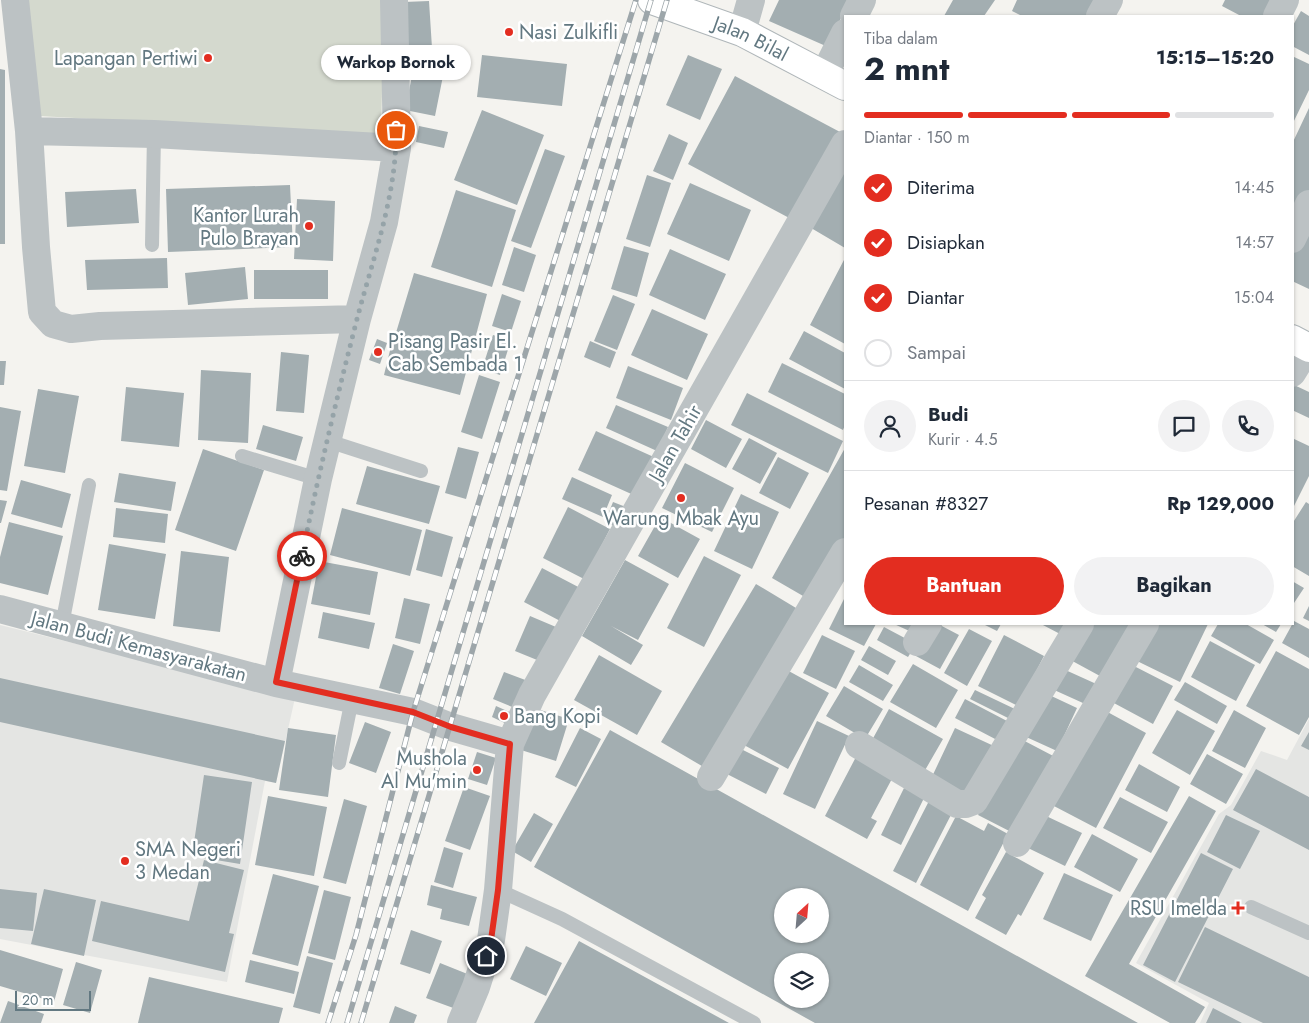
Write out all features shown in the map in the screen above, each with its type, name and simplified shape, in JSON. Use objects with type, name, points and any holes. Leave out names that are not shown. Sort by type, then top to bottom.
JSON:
[{"type":"main road","name":"Jalan Bilal","points":[[652,0],[742,32],[835,80]]},
{"type":"street","points":[[15,0],[29,131],[42,312],[53,324],[71,329],[100,326],[357,319]]},
{"type":"street","points":[[276,682],[318,479],[357,319],[384,222],[397,148],[394,0]]},
{"type":"street","points":[[742,32],[751,0]]},
{"type":"street","points":[[854,15],[862,0]]},
{"type":"street","points":[[1101,15],[1109,0]]},
{"type":"street","points":[[1278,15],[1285,0]]},
{"type":"street","points":[[835,80],[844,38]]},
{"type":"street","points":[[29,131],[154,134],[397,148]]},
{"type":"street","name":"Jalan Tahir","points":[[461,1023],[476,987],[491,940],[498,890],[510,744],[532,695],[844,146]]},
{"type":"street","points":[[1294,235],[1309,204]]},
{"type":"street","points":[[1294,368],[1303,344]]},
{"type":"street","points":[[712,777],[844,554]]},
{"type":"street","name":"Jalan Budi Kemasyarakatan","points":[[0,609],[276,682],[413,712],[451,727],[510,744]]},
{"type":"street","points":[[859,745],[957,804],[966,804],[974,801],[1079,625]]},
{"type":"street","points":[[1017,843],[1145,625]]},
{"type":"lane","points":[[152,245],[154,134]]},
{"type":"lane","points":[[328,441],[420,472]]},
{"type":"lane","points":[[242,456],[318,479]]},
{"type":"lane","points":[[62,625],[89,485]]},
{"type":"lane","points":[[339,763],[352,699]]},
{"type":"lane","points":[[498,890],[562,919],[754,1023]]},
{"type":"lane","points":[[1250,907],[1309,933]]},
{"type":"shaded area","name":"Lapangan Pertiwi","points":[[28,0],[384,0],[381,135],[39,116]]},
{"type":"shaded area","name":"SMA Negeri 3 Medan","points":[[0,625],[295,698],[276,783],[265,781],[227,982],[0,939]]},
{"type":"shaded area","name":"RSU Imelda","points":[[1309,719],[1309,1023],[1200,1023],[1209,1003],[1136,963],[1219,814],[1231,805],[1261,751],[1287,760]]},
{"type":"building","points":[[779,0],[849,0],[828,47],[769,21]]},
{"type":"building","points":[[953,0],[995,0],[985,15],[945,15]]},
{"type":"building","points":[[1017,0],[1099,0],[1092,15],[1020,15],[1012,11]]},
{"type":"building","points":[[1225,0],[1278,0],[1270,15],[1239,15],[1222,6]]},
{"type":"building","points":[[429,1],[432,48],[406,49],[404,2]]},
{"type":"building","points":[[1301,11],[1309,16],[1309,55],[1294,47],[1294,23]]},
{"type":"building","points":[[482,55],[567,64],[562,106],[477,97]]},
{"type":"building","points":[[688,55],[722,69],[700,120],[666,105]]},
{"type":"building","points":[[1294,57],[1309,64],[1309,90],[1294,121]]},
{"type":"building","points":[[0,69],[5,70],[5,244],[0,244]]},
{"type":"building","points":[[413,71],[443,76],[435,116],[405,110]]},
{"type":"building","points":[[735,76],[840,132],[793,220],[688,164]]},
{"type":"building","points":[[1309,108],[1309,191],[1294,223],[1294,140]]},
{"type":"building","points":[[482,110],[544,135],[517,205],[454,180]]},
{"type":"building","points":[[419,126],[448,132],[444,148],[416,142]]},
{"type":"building","points":[[669,134],[688,143],[673,180],[653,171]]},
{"type":"building","points":[[545,149],[565,156],[531,248],[511,241]]},
{"type":"building","points":[[844,159],[844,247],[806,225]]},
{"type":"building","points":[[647,175],[671,183],[650,247],[626,239]]},
{"type":"building","points":[[690,183],[751,210],[729,261],[667,234]]},
{"type":"building","points":[[290,185],[293,247],[168,252],[166,189]]},
{"type":"building","points":[[136,189],[139,223],[67,227],[65,192]]},
{"type":"building","points":[[456,190],[516,210],[492,287],[431,267]]},
{"type":"building","points":[[297,199],[335,201],[333,261],[294,259]]},
{"type":"building","points":[[1309,218],[1309,289],[1294,282],[1294,247]]},
{"type":"building","points":[[624,246],[649,253],[637,297],[611,289]]},
{"type":"building","points":[[514,247],[536,255],[524,292],[502,285]]},
{"type":"building","points":[[670,249],[726,274],[705,320],[649,295]]},
{"type":"building","points":[[167,258],[168,288],[87,290],[85,260]]},
{"type":"building","points":[[844,260],[844,343],[810,325]]},
{"type":"building","points":[[245,267],[248,299],[188,305],[185,273]]},
{"type":"building","points":[[254,270],[328,270],[328,299],[254,299]]},
{"type":"building","points":[[414,273],[487,294],[460,395],[384,375],[393,338],[449,353],[395,336]]},
{"type":"building","points":[[502,294],[521,301],[511,332],[492,326]]},
{"type":"building","points":[[613,295],[635,304],[617,350],[594,341]]},
{"type":"building","points":[[652,309],[708,334],[687,380],[631,355]]},
{"type":"building","points":[[804,331],[844,352],[844,388],[789,359]]},
{"type":"building","points":[[493,335],[511,340],[500,375],[482,369]]},
{"type":"building","name":"Pisang Pasir El. Cab Sembada 1","points":[[377,339],[387,343],[380,364],[369,360]]},
{"type":"building","points":[[590,341],[616,352],[610,368],[584,357]]},
{"type":"building","points":[[281,352],[309,355],[304,413],[276,411]]},
{"type":"building","points":[[0,361],[6,361],[4,385],[0,385]]},
{"type":"building","points":[[782,363],[844,394],[843,430],[768,392]]},
{"type":"building","points":[[628,366],[683,388],[671,420],[616,398]]},
{"type":"building","points":[[201,370],[251,373],[248,443],[198,440]]},
{"type":"building","points":[[479,375],[500,382],[482,439],[461,432]]},
{"type":"building","points":[[1294,385],[1309,392],[1309,418],[1294,411]]},
{"type":"building","points":[[126,387],[184,393],[179,447],[121,441]]},
{"type":"building","points":[[38,389],[79,396],[65,473],[24,466]]},
{"type":"building","points":[[747,393],[843,441],[828,473],[731,425]]},
{"type":"building","points":[[616,405],[668,427],[657,451],[606,428]]},
{"type":"building","points":[[0,407],[21,411],[7,491],[0,490]]},
{"type":"building","points":[[706,420],[742,439],[726,468],[691,449]]},
{"type":"building","points":[[263,425],[303,437],[296,461],[256,449]]},
{"type":"building","points":[[596,431],[656,458],[638,497],[578,470]]},
{"type":"building","points":[[749,438],[777,453],[760,484],[732,469]]},
{"type":"building","points":[[1294,439],[1309,446],[1309,476],[1294,506]]},
{"type":"building","points":[[458,447],[479,452],[466,499],[445,493]]},
{"type":"building","points":[[203,449],[264,470],[236,551],[175,530]]},
{"type":"building","points":[[844,450],[844,539],[810,600],[772,578]]},
{"type":"building","points":[[778,457],[809,473],[790,509],[759,493]]},
{"type":"building","points":[[685,463],[734,488],[712,532],[662,508]]},
{"type":"building","points":[[367,466],[440,486],[429,524],[356,504]]},
{"type":"building","points":[[119,473],[176,482],[171,511],[114,502]]},
{"type":"building","points":[[572,477],[612,495],[603,517],[562,499]]},
{"type":"building","points":[[21,480],[71,494],[62,528],[11,514]]},
{"type":"building","points":[[741,494],[779,512],[752,569],[714,551]]},
{"type":"building","points":[[0,500],[7,501],[1,523],[0,523]]},
{"type":"building","points":[[613,502],[631,509],[622,530],[605,522]]},
{"type":"building","points":[[1306,502],[1309,504],[1309,576],[1294,567],[1294,521]]},
{"type":"building","points":[[568,507],[610,529],[584,579],[543,558]]},
{"type":"building","points":[[116,508],[168,514],[165,543],[113,537]]},
{"type":"building","points":[[342,508],[422,530],[410,576],[330,555]]},
{"type":"building","points":[[660,517],[700,539],[678,578],[638,556]]},
{"type":"building","points":[[9,522],[63,536],[48,595],[0,583],[0,557]]},
{"type":"building","points":[[426,529],[453,537],[442,577],[416,570]]},
{"type":"building","points":[[109,544],[166,554],[155,619],[98,610]]},
{"type":"building","points":[[181,551],[229,557],[220,632],[173,626]]},
{"type":"building","points":[[704,556],[741,575],[704,647],[667,628]]},
{"type":"building","points":[[625,560],[669,584],[638,640],[611,626],[643,645],[631,665],[582,636]]},
{"type":"building","points":[[319,561],[378,572],[370,615],[311,604]]},
{"type":"building","points":[[542,568],[584,590],[566,624],[524,602]]},
{"type":"building","points":[[1294,582],[1304,588],[1294,603]]},
{"type":"building","points":[[756,584],[801,611],[707,769],[661,742]]},
{"type":"building","points":[[404,598],[430,604],[420,644],[395,638]]},
{"type":"building","points":[[844,599],[844,625],[875,625],[864,646],[829,629]]},
{"type":"building","points":[[1309,606],[1309,621],[1303,618]]},
{"type":"building","points":[[323,612],[375,623],[369,649],[318,638]]},
{"type":"building","points":[[530,616],[556,627],[542,662],[515,651]]},
{"type":"building","points":[[1294,621],[1309,629],[1309,658],[1282,643],[1292,625],[1294,625]]},
{"type":"building","points":[[896,625],[920,625],[916,634]]},
{"type":"building","points":[[937,625],[959,635],[940,669],[914,655]]},
{"type":"building","points":[[985,625],[1000,625],[997,631]]},
{"type":"building","points":[[1043,625],[1068,625],[1062,635]]},
{"type":"building","points":[[1082,625],[1131,625],[1139,629],[1111,682],[1065,657]]},
{"type":"building","points":[[1155,625],[1208,625],[1180,682],[1137,661]]},
{"type":"building","points":[[1217,625],[1248,625],[1274,640],[1260,664],[1211,636]]},
{"type":"building","points":[[1264,625],[1280,625],[1276,632]]},
{"type":"building","points":[[884,627],[916,644],[908,657],[877,640]]},
{"type":"building","points":[[969,629],[992,641],[967,686],[944,673]]},
{"type":"building","points":[[822,635],[855,651],[836,689],[803,673]]},
{"type":"building","points":[[1004,635],[1044,656],[1018,706],[978,686]]},
{"type":"building","points":[[1210,641],[1255,665],[1236,701],[1191,677]]},
{"type":"building","points":[[393,644],[414,651],[400,694],[379,688]]},
{"type":"building","points":[[869,646],[896,661],[888,675],[861,660]]},
{"type":"building","points":[[1276,651],[1309,669],[1309,717],[1299,735],[1246,706]]},
{"type":"building","points":[[599,655],[662,691],[637,735],[574,700]]},
{"type":"building","points":[[913,664],[958,690],[936,728],[890,702]]},
{"type":"building","points":[[859,665],[893,685],[883,701],[849,682]]},
{"type":"building","points":[[1132,665],[1173,686],[1153,724],[1112,702]]},
{"type":"building","points":[[1061,668],[1103,687],[1094,708],[1052,689]]},
{"type":"building","points":[[785,669],[829,693],[788,769],[744,745]]},
{"type":"building","points":[[504,672],[528,681],[517,709],[493,699]]},
{"type":"building","points":[[0,678],[285,741],[276,783],[0,722]]},
{"type":"building","points":[[1185,682],[1227,706],[1217,724],[1174,700]]},
{"type":"building","points":[[844,686],[883,709],[865,739],[826,716]]},
{"type":"building","points":[[975,690],[1017,710],[1012,720],[970,699]]},
{"type":"building","points":[[1045,693],[1077,708],[1057,751],[1024,736]]},
{"type":"building","points":[[965,699],[1007,721],[997,740],[955,718]]},
{"type":"building","name":"Bang Kopi","points":[[496,706],[516,715],[511,726],[492,717]]},
{"type":"building","points":[[534,708],[569,719],[556,761],[521,750]]},
{"type":"building","points":[[889,709],[943,739],[924,772],[871,742]]},
{"type":"building","points":[[1102,709],[1146,733],[1096,828],[1052,805]]},
{"type":"building","points":[[1177,710],[1215,731],[1190,775],[1152,753]]},
{"type":"building","points":[[1234,710],[1266,728],[1245,768],[1212,751]]},
{"type":"building","points":[[817,721],[849,736],[815,809],[783,794]]},
{"type":"building","points":[[365,722],[391,732],[376,773],[349,763]]},
{"type":"building","points":[[288,728],[336,735],[328,797],[279,790]]},
{"type":"building","points":[[580,728],[601,739],[576,787],[555,777]]},
{"type":"building","points":[[955,728],[996,747],[970,802],[929,783]]},
{"type":"building","points":[[610,730],[1138,1023],[815,1023],[788,1008],[829,1008],[829,953],[774,953],[774,1000],[534,867]]},
{"type":"building","points":[[1309,732],[1309,750],[1301,746]]},
{"type":"building","points":[[1017,737],[1059,759],[1019,836],[978,815]]},
{"type":"building","points":[[737,747],[779,768],[766,794],[725,773]]},
{"type":"building","points":[[477,752],[496,758],[487,785],[468,779]]},
{"type":"building","points":[[1207,754],[1243,774],[1226,804],[1190,784]]},
{"type":"building","points":[[857,755],[894,775],[871,818],[877,821],[867,839],[825,816]]},
{"type":"building","points":[[1139,764],[1180,787],[1167,812],[1125,790]]},
{"type":"building","points":[[1256,769],[1309,797],[1309,850],[1233,810]]},
{"type":"building","points":[[204,775],[252,782],[240,864],[192,856]]},
{"type":"building","points":[[464,787],[490,796],[470,850],[445,841]]},
{"type":"building","points":[[904,788],[924,798],[901,845],[881,835]]},
{"type":"building","points":[[268,796],[327,807],[314,876],[255,865]]},
{"type":"building","points":[[1189,796],[1216,811],[1129,964],[1205,1007],[1195,1023],[1170,1023],[1085,976]]},
{"type":"building","points":[[1120,797],[1168,822],[1151,853],[1103,828]]},
{"type":"building","points":[[344,799],[367,806],[346,884],[323,878]]},
{"type":"building","points":[[930,799],[953,811],[916,883],[893,871]]},
{"type":"building","points":[[534,813],[553,824],[531,862],[512,851]]},
{"type":"building","points":[[1044,815],[1082,833],[1065,866],[1028,848]]},
{"type":"building","points":[[1226,815],[1260,831],[1240,869],[1207,852]]},
{"type":"building","points":[[956,816],[984,831],[988,823],[1008,834],[968,911],[920,885]]},
{"type":"building","points":[[1092,834],[1138,859],[1120,892],[1074,867]]},
{"type":"building","points":[[444,847],[463,853],[453,888],[434,882]]},
{"type":"building","points":[[1006,852],[1044,873],[1021,916],[1018,914],[1006,935],[975,918],[986,898],[982,895]]},
{"type":"building","points":[[1201,853],[1233,869],[1175,982],[1143,965]]},
{"type":"building","points":[[204,860],[244,870],[229,933],[234,934],[225,972],[92,941],[101,901],[189,921]]},
{"type":"building","points":[[1064,873],[1113,895],[1091,941],[1043,919]]},
{"type":"building","points":[[273,874],[319,886],[298,966],[252,954]]},
{"type":"building","points":[[431,885],[477,897],[469,926],[440,919],[442,909],[427,905]]},
{"type":"building","points":[[0,889],[37,893],[33,931],[0,928]]},
{"type":"building","points":[[44,889],[96,900],[84,956],[31,944]]},
{"type":"building","points":[[324,890],[351,897],[335,960],[308,953]]},
{"type":"building","points":[[1205,927],[1309,977],[1309,1023],[1263,1023],[1178,982]]},
{"type":"building","points":[[411,930],[442,941],[430,974],[400,964]]},
{"type":"building","points":[[579,941],[729,1023],[534,1023]]},
{"type":"building","points":[[526,946],[562,963],[546,996],[510,979]]},
{"type":"building","points":[[0,950],[63,969],[54,1002],[0,986]]},
{"type":"building","points":[[307,956],[333,963],[320,1014],[293,1007]]},
{"type":"building","points":[[250,960],[299,972],[294,994],[245,982]]},
{"type":"building","points":[[76,962],[102,970],[90,1013],[63,1005]]},
{"type":"building","points":[[440,963],[470,975],[456,1009],[426,998]]},
{"type":"building","points":[[149,977],[283,1008],[279,1023],[138,1023]]},
{"type":"building","points":[[8,1001],[44,1014],[41,1023],[0,1023]]},
{"type":"building","points":[[395,1006],[417,1015],[414,1023],[389,1023]]},
{"type":"building","points":[[1213,1008],[1242,1023],[1206,1023]]},
{"type":"railway","points":[[328,1023],[356,935],[413,712],[636,0]]},
{"type":"railway","points":[[347,1023],[651,0]]},
{"type":"railway","points":[[361,1023],[667,0]]},
{"type":"way so far","points":[[302,556],[318,479],[357,319],[384,222],[397,148],[396,130]]},
{"type":"place","name":"Nasi Zulkifli","points":[[509,32]]},
{"type":"place","name":"Lapangan Pertiwi","points":[[208,58]]},
{"type":"place","name":"Warkop Bornok","points":[[396,130]]},
{"type":"place","name":"Kantor Lurah Pulo Brayan","points":[[309,226]]},
{"type":"place","name":"Pisang Pasir El. Cab Sembada 1","points":[[378,352]]},
{"type":"place","name":"Warung Mbak Ayu","points":[[681,498]]},
{"type":"place","name":"Bang Kopi","points":[[504,716]]},
{"type":"place","name":"Mushola Al Mu'min","points":[[477,770]]},
{"type":"place","name":"SMA Negeri 3 Medan","points":[[125,861]]},
{"type":"place","name":"RSU Imelda","points":[[1238,908]]},
{"type":"route","points":[[302,556],[276,682],[413,712],[451,727],[510,744],[498,890],[491,940],[486,956]]}]
